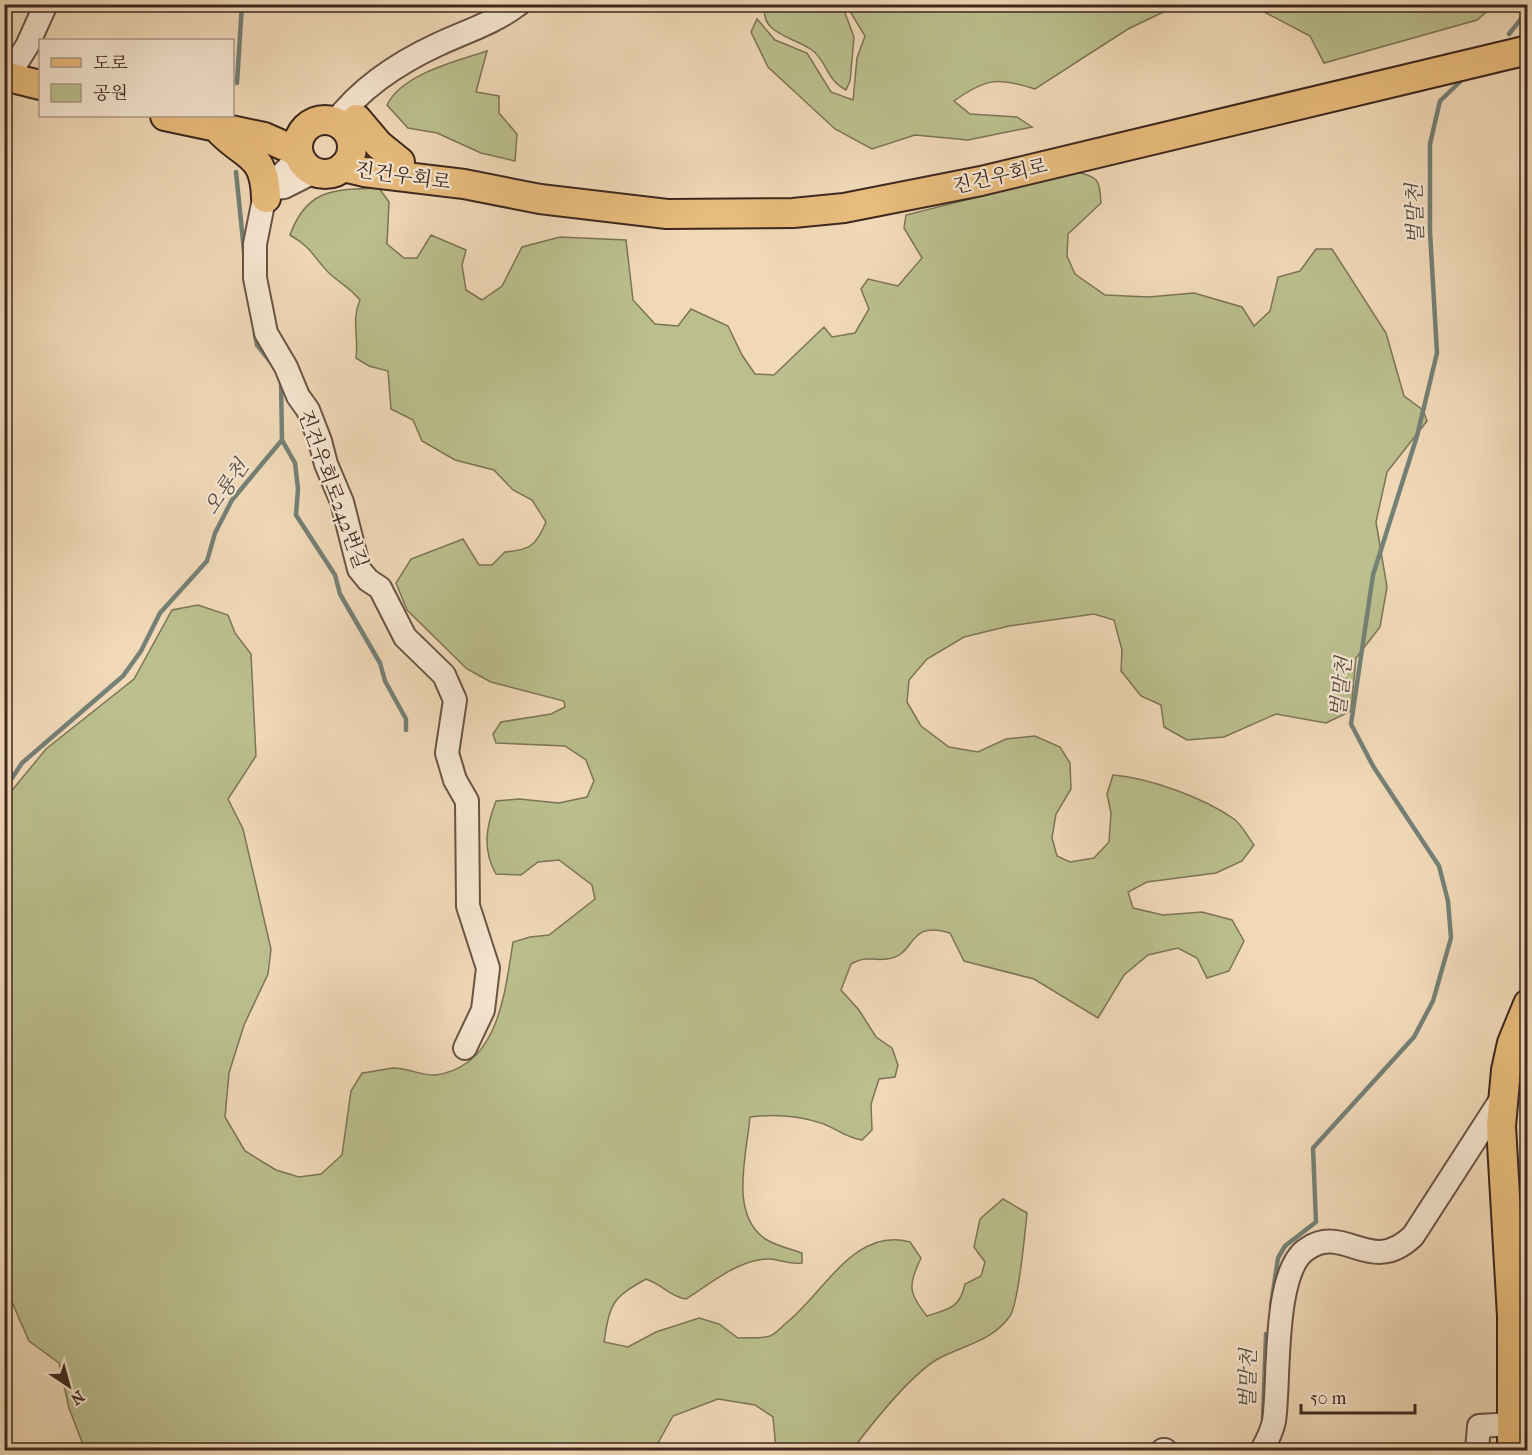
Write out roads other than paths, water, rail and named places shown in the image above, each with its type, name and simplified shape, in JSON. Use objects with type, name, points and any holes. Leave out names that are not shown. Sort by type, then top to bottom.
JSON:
[{"type":"main road","name":"진건우회로","points":[[343,167],[364,172],[464,184],[540,199],[667,214],[766,216],[844,208],[981,181],[1527,50]]},
{"type":"main road","points":[[6,76],[39,85]]},
{"type":"main road","points":[[170,117],[264,137],[304,160]]},
{"type":"main road","points":[[215,127],[230,120],[274,128],[340,128]]},
{"type":"main road","points":[[215,127],[257,161],[271,193]]},
{"type":"main road","name":"진건우회로","points":[[340,128],[375,155],[464,184]]},
{"type":"main road","name":"진건우회로","points":[[340,128],[352,151],[343,167],[327,174],[304,160],[298,140],[340,128]]},
{"type":"main road","points":[[1512,1437],[1512,1316],[1501,1156],[1502,1098],[1512,1043],[1527,1004]]},
{"type":"street","points":[[6,76],[27,46],[46,4]]},
{"type":"street","name":"진건우회로","points":[[340,128],[368,88],[395,67],[440,44],[484,26],[519,4]]},
{"type":"street","name":"진건우회로242번길","points":[[304,160],[280,176],[260,214],[255,244],[255,278],[266,333],[286,368],[298,396],[308,410],[326,464],[342,502],[359,569],[368,580],[380,588],[405,637],[444,675],[455,700],[447,753],[455,780],[467,801],[468,906],[488,968],[483,1010],[465,1048]]},
{"type":"street","points":[[1262,1450],[1274,1421],[1281,1315],[1292,1270],[1299,1257],[1305,1249],[1319,1243],[1346,1244],[1381,1254],[1402,1246],[1425,1218],[1502,1098]]},
{"type":"street","points":[[1477,1450],[1479,1426],[1512,1437]]},
{"type":"waterway","name":"오룡천","points":[[237,83],[242,4]]},
{"type":"waterway","name":"벌말천","points":[[1509,34],[1528,10]]},
{"type":"waterway","name":"벌말천","points":[[1271,1306],[1278,1258],[1285,1246],[1316,1222],[1313,1148],[1414,1037],[1433,1001],[1451,938],[1448,901],[1439,866],[1373,766],[1351,724],[1373,575],[1417,436],[1437,353],[1430,232],[1430,144],[1440,101],[1464,78]]},
{"type":"waterway","name":"오룡천","points":[[236,172],[245,261]]},
{"type":"waterway","name":"오룡천","points":[[255,334],[257,345],[273,365]]},
{"type":"waterway","name":"오룡천","points":[[4,790],[22,763],[123,676],[141,651],[160,613],[207,561],[215,533],[232,500],[282,440],[281,381]]},
{"type":"waterway","points":[[282,440],[295,463],[298,489],[296,515],[335,575],[340,594],[380,663],[385,681],[406,719],[406,730]]},
{"type":"waterway","name":"벌말천","points":[[1263,1419],[1266,1334]]}]
